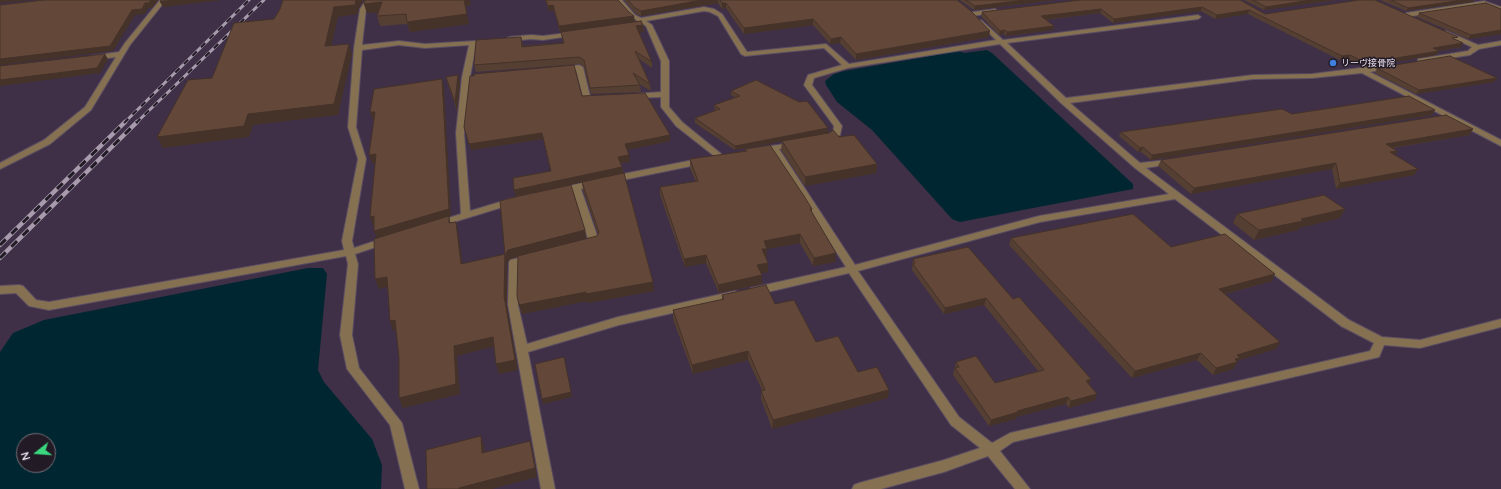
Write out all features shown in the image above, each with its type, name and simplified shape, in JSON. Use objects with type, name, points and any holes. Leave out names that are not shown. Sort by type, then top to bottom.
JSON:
[{"type":"street","points":[[0,166],[47,142],[88,108],[120,54],[163,0]]},
{"type":"street","points":[[369,0],[363,9],[358,48],[352,127],[362,159],[347,240],[353,264],[346,335],[353,369],[396,423],[412,489]]},
{"type":"street","points":[[547,193],[725,157],[678,124],[665,107],[665,62],[649,25],[633,16],[619,0]]},
{"type":"street","points":[[1406,15],[1484,3],[1501,9]]},
{"type":"street","points":[[630,25],[642,21],[704,9],[712,10],[720,15],[745,54],[826,46],[847,66]]},
{"type":"street","points":[[1004,10],[970,12],[1064,101],[1138,166],[1345,323],[1380,341],[1420,344],[1501,323]]},
{"type":"street","points":[[1399,12],[1420,22]]},
{"type":"street","points":[[818,139],[837,133],[838,126],[808,85],[811,78],[847,66],[1000,42],[1198,17]]},
{"type":"street","points":[[1442,31],[1477,46],[1501,43]]},
{"type":"street","points":[[358,48],[399,43],[425,46],[531,37],[543,38],[580,33]]},
{"type":"street","points":[[466,215],[460,133],[470,77],[473,42]]},
{"type":"street","points":[[1417,62],[1470,53],[1477,46]]},
{"type":"street","points":[[83,59],[120,54]]},
{"type":"street","points":[[1064,101],[1253,77],[1312,76],[1363,71],[1394,66]]},
{"type":"street","points":[[555,69],[578,67],[587,99],[602,98]]},
{"type":"street","points":[[1363,71],[1501,143]]},
{"type":"street","points":[[626,96],[665,94]]},
{"type":"street","points":[[751,152],[803,142]]},
{"type":"street","points":[[774,148],[852,269],[955,421],[991,450],[1023,489]]},
{"type":"street","points":[[1138,166],[1177,160]]},
{"type":"street","points":[[572,247],[594,241],[576,187]]},
{"type":"street","points":[[522,350],[618,321],[852,269],[1039,219],[1176,196]]},
{"type":"street","points":[[430,226],[525,198]]},
{"type":"street","points":[[0,290],[19,289],[33,303],[49,306],[351,252],[394,238]]},
{"type":"street","points":[[543,255],[514,262],[513,305],[548,489]]},
{"type":"street","points":[[859,489],[944,466],[991,450],[1010,438],[1375,354],[1380,341]]},
{"type":"water","points":[[987,50],[1133,184],[1133,189],[960,222],[952,219],[872,130],[837,102],[825,81],[834,74],[844,71],[959,51],[964,53]]},
{"type":"water","points":[[308,268],[323,268],[327,274],[318,370],[324,382],[372,439],[382,465],[381,489],[0,489],[0,352],[13,333],[44,320]]},
{"type":"building","points":[[44,0],[151,0],[149,3],[145,3],[142,9],[132,10],[110,46],[0,59],[0,5]]},
{"type":"building","points":[[161,0],[174,0],[160,2]]},
{"type":"building","points":[[283,0],[356,0],[355,5],[334,7],[325,46],[349,44],[334,104],[248,114],[244,126],[157,137],[188,80],[212,78],[234,23],[274,19]]},
{"type":"building","points":[[365,0],[464,0],[467,14],[407,22],[406,14],[377,16],[382,2],[364,4]]},
{"type":"building","points":[[546,0],[618,0],[634,16],[559,26],[553,5],[548,6]]},
{"type":"building","points":[[628,0],[702,0],[641,11],[635,8]]},
{"type":"building","points":[[720,0],[957,0],[971,11],[990,31],[856,54],[841,37],[831,39],[813,19],[744,28],[726,3],[722,3]]},
{"type":"building","points":[[966,0],[1026,0],[975,6]]},
{"type":"building","points":[[1080,0],[1240,0],[1265,14],[1359,0],[1375,0],[1458,37],[1452,38],[1463,43],[1433,48],[1439,51],[1366,63],[1350,55],[1342,56],[1249,10],[1217,15],[1202,7],[1114,19],[1101,9],[1041,16],[1054,26],[1007,32],[1005,30],[1000,31],[982,12]]},
{"type":"building","points":[[1253,0],[1311,0],[1266,7]]},
{"type":"building","points":[[1391,0],[1463,0],[1408,8]]},
{"type":"building","points":[[1486,3],[1501,9],[1501,30],[1471,35],[1419,13]]},
{"type":"building","points":[[641,21],[643,25],[636,26],[652,62],[635,51],[650,84],[633,73],[640,85],[590,88],[584,60],[579,57],[474,65],[476,40],[521,37],[522,47],[564,43],[561,32]]},
{"type":"building","points":[[105,54],[97,68],[0,80],[0,66]]},
{"type":"building","points":[[1450,56],[1497,78],[1419,90],[1377,68]]},
{"type":"building","points":[[574,65],[582,96],[645,93],[670,135],[625,144],[629,155],[618,157],[622,167],[514,190],[513,178],[551,171],[542,133],[469,144],[464,127],[470,76],[474,76],[474,74]]},
{"type":"building","points":[[458,75],[455,102],[446,77]]},
{"type":"building","points":[[442,79],[449,209],[374,231],[374,216],[370,217],[376,154],[369,155],[375,112],[370,112],[374,89]]},
{"type":"building","points":[[756,80],[799,102],[807,101],[828,128],[735,146],[695,118],[720,109],[714,105],[740,96],[731,91]]},
{"type":"building","points":[[1409,96],[1435,110],[1152,155],[1143,147],[1140,148],[1121,132],[1282,109],[1292,114]]},
{"type":"building","points":[[1446,115],[1473,129],[1386,144],[1397,151],[1390,152],[1418,169],[1340,183],[1336,163],[1194,188],[1161,160]]},
{"type":"building","points":[[833,130],[839,137],[854,135],[877,164],[805,177],[782,141],[829,133]]},
{"type":"building","points":[[770,145],[812,209],[810,209],[836,253],[814,258],[800,234],[764,241],[767,249],[762,249],[768,263],[757,265],[762,275],[718,285],[706,255],[684,259],[660,187],[698,181],[690,159],[747,151],[745,149]]},
{"type":"building","points":[[624,173],[653,282],[586,294],[586,292],[519,305],[517,296],[518,256],[597,236],[599,232],[582,182]]},
{"type":"building","points":[[571,185],[585,230],[508,250],[505,255],[500,201]]},
{"type":"building","points":[[1324,195],[1345,209],[1301,219],[1303,221],[1259,230],[1237,214]]},
{"type":"building","points":[[1133,214],[1171,247],[1225,234],[1275,274],[1219,289],[1280,342],[1237,355],[1240,358],[1235,359],[1237,362],[1216,368],[1201,353],[1135,371],[1011,238]]},
{"type":"building","points":[[449,216],[449,223],[456,222],[461,264],[505,254],[504,296],[515,360],[496,364],[493,337],[454,346],[456,384],[399,398],[399,358],[395,320],[390,321],[387,277],[375,279],[374,239]]},
{"type":"building","points":[[968,247],[1013,299],[1019,297],[1091,379],[1086,381],[1097,394],[1071,401],[1068,397],[991,420],[955,368],[959,367],[956,362],[976,356],[995,383],[1044,370],[986,298],[945,308],[913,264],[915,263],[913,259]]},
{"type":"building","points":[[766,285],[775,304],[794,300],[816,342],[838,336],[858,372],[877,367],[889,390],[773,420],[761,391],[765,390],[748,351],[692,365],[673,310],[724,299],[722,295]]},
{"type":"building","points":[[564,357],[571,392],[542,399],[535,364]]},
{"type":"building","points":[[481,436],[482,453],[530,441],[535,468],[459,489],[427,489],[426,450]]},
{"type":"railway","points":[[124,123],[249,0]]},
{"type":"railway","points":[[136,123],[264,0]]},
{"type":"railway","points":[[0,245],[125,122]]},
{"type":"railway","points":[[0,258],[137,122]]},
{"type":"place","name":"リーヴ接骨院","points":[[1333,63]]}]
